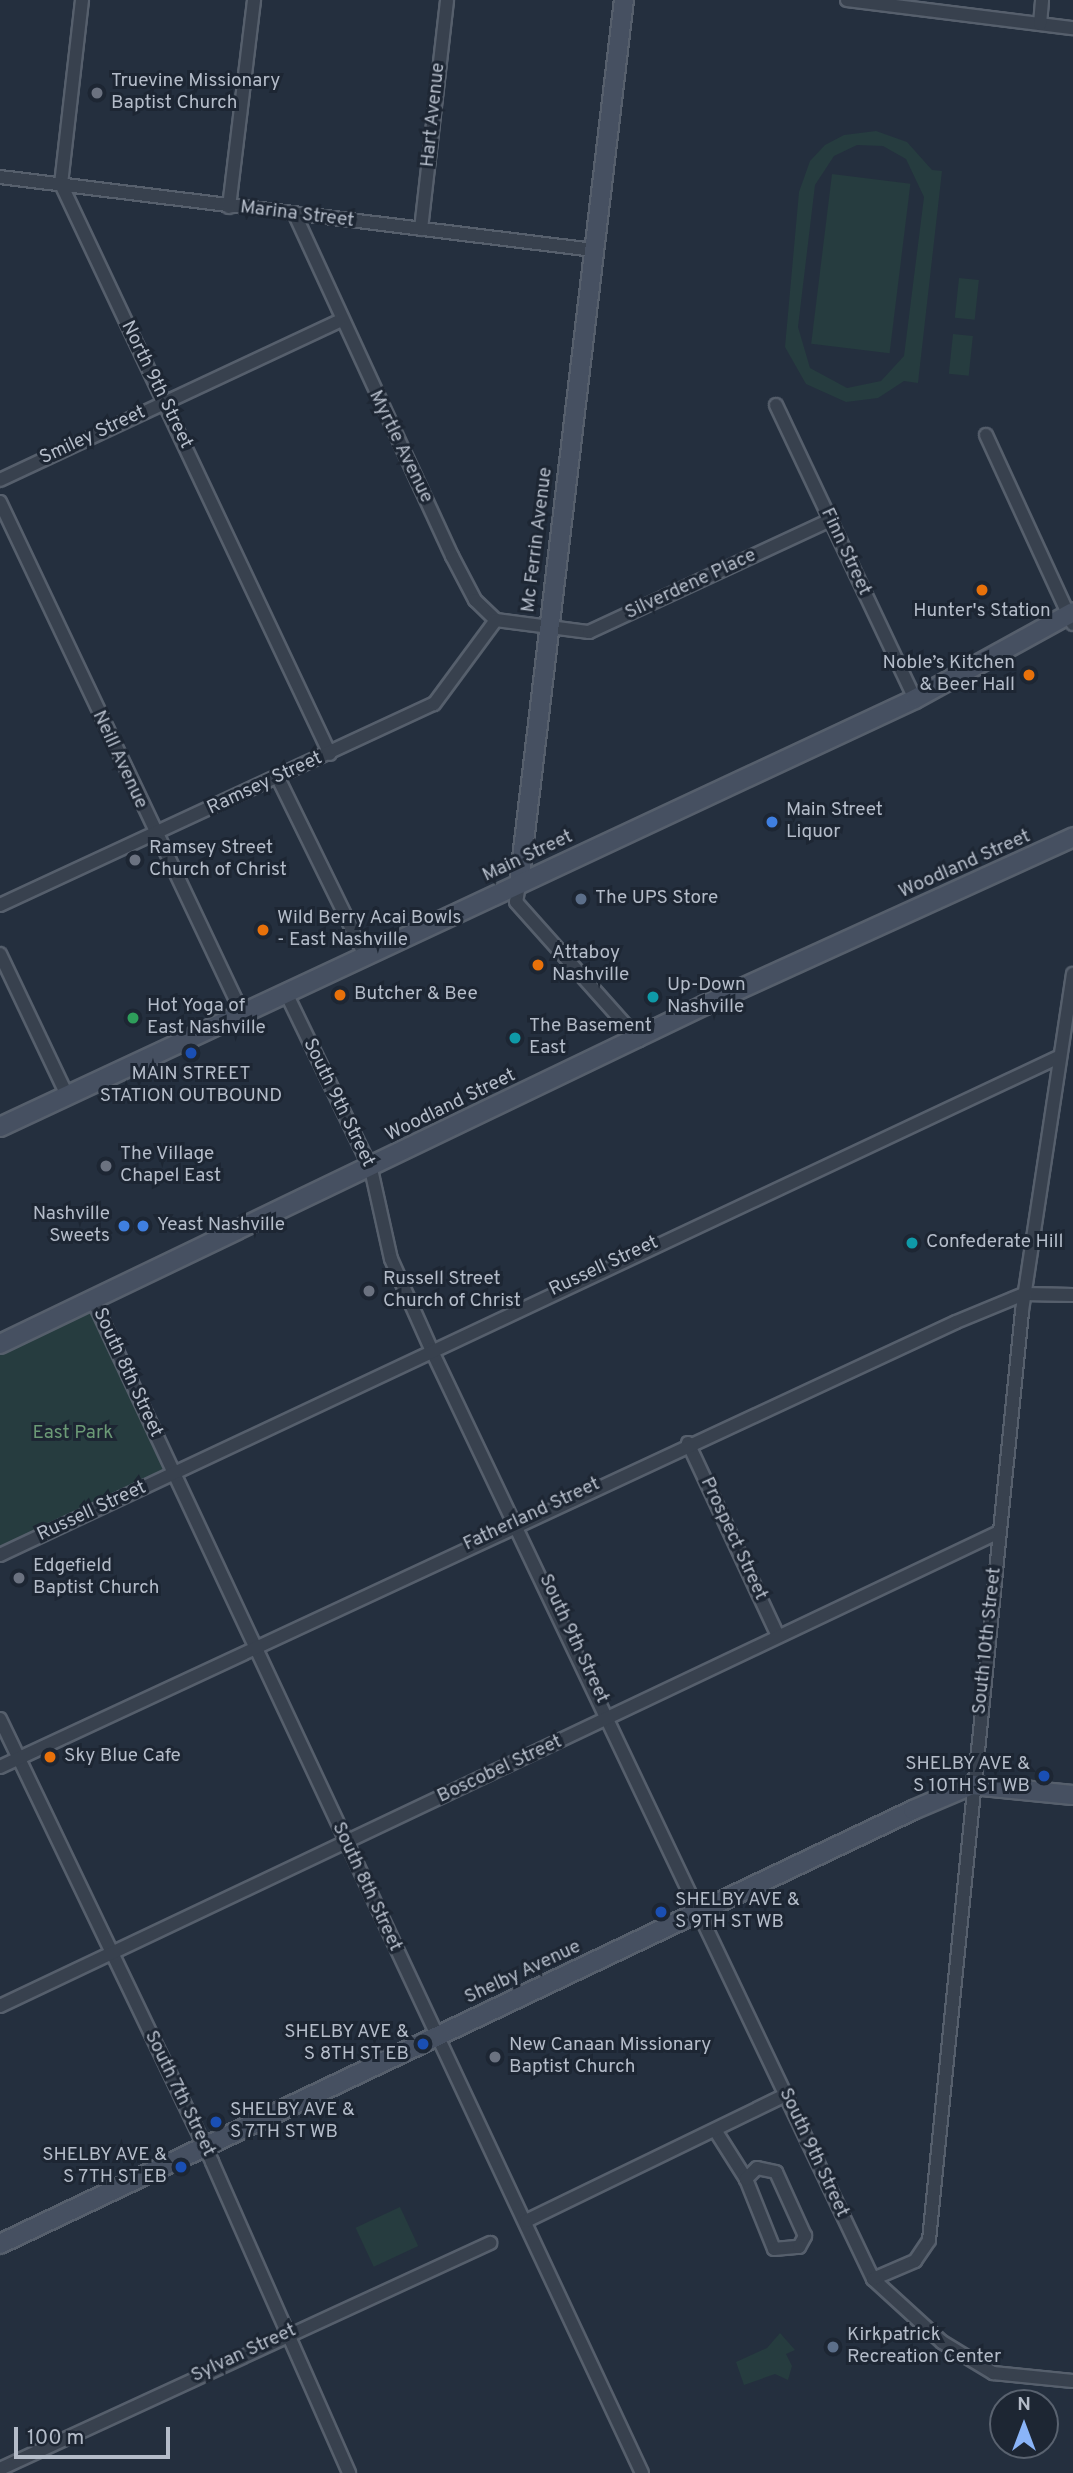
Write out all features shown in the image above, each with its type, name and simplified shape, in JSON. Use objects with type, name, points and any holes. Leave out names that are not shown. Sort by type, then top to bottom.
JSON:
[{"type":"street","points":[[61,184],[82,0]]},
{"type":"street","points":[[229,207],[254,0]]},
{"type":"street","name":"Hart Avenue","points":[[421,229],[447,0]]},
{"type":"street","name":"Mc Ferrin Avenue","points":[[624,0],[516,902],[639,1040]]},
{"type":"street","points":[[847,0],[1073,28]]},
{"type":"street","points":[[1040,24],[1042,0]]},
{"type":"street","name":"Marina Street","points":[[0,177],[296,217],[594,250]]},
{"type":"street","name":"North 9th Street","points":[[61,184],[330,754]]},
{"type":"street","name":"Myrtle Avenue","points":[[296,217],[339,321],[475,600],[496,620]]},
{"type":"street","name":"Smiley Street","points":[[0,480],[339,321]]},
{"type":"street","name":"Finn Street","points":[[776,405],[915,699]]},
{"type":"street","points":[[986,435],[1071,617]]},
{"type":"street","name":"Neill Avenue","points":[[0,502],[155,836],[243,1015]]},
{"type":"street","name":"Silverdene Place","points":[[548,632],[589,632],[830,520]]},
{"type":"street","name":"Main Street","points":[[0,1127],[915,699],[1071,617]]},
{"type":"street","points":[[496,620],[548,632]]},
{"type":"street","name":"Ramsey Street","points":[[0,905],[155,836],[434,704],[463,672],[496,620]]},
{"type":"street","points":[[278,778],[366,958]]},
{"type":"street","name":"Woodland Street","points":[[0,1344],[1073,837]]},
{"type":"street","points":[[0,954],[67,1094]]},
{"type":"street","name":"South 10th Street","points":[[873,2279],[915,2262],[929,2240],[972,1786],[1024,1294],[1059,1057],[1070,1008],[1073,974]]},
{"type":"street","name":"South 9th Street","points":[[287,995],[371,1168],[391,1259],[431,1349],[516,1522],[698,1914],[873,2279]]},
{"type":"street","name":"Russell Street","points":[[0,1555],[431,1349],[1059,1057]]},
{"type":"street","name":"Fatherland Street","points":[[0,1767],[516,1522],[1024,1294],[1073,1295]]},
{"type":"street","name":"South 8th Street","points":[[93,1300],[642,2473]]},
{"type":"street","name":"Prospect Street","points":[[688,1443],[778,1636]]},
{"type":"street","name":"Boscobel Street","points":[[0,2006],[999,1532]]},
{"type":"street","name":"South 7th Street","points":[[0,1719],[204,2146],[285,2334],[349,2473]]},
{"type":"street","points":[[972,1786],[1073,1795]]},
{"type":"street","name":"Shelby Avenue","points":[[0,2245],[204,2146],[972,1786]]},
{"type":"street","points":[[526,2221],[786,2095]]},
{"type":"street","points":[[715,2130],[746,2179],[774,2249],[799,2247],[805,2236],[776,2172],[757,2168],[746,2179]]},
{"type":"street","name":"Sylvan Street","points":[[0,2469],[285,2334],[490,2243]]},
{"type":"street","points":[[873,2279],[942,2342],[993,2372],[1073,2381]]},
{"type":"green space","points":[[876,131],[907,142],[932,170],[942,171],[918,383],[904,381],[878,398],[846,402],[806,384],[785,347],[799,192],[810,161],[825,145],[844,135]],"holes":[[[857,145],[883,146],[906,159],[924,197],[904,356],[881,381],[847,388],[810,368],[798,327],[815,185],[834,156]]]},
{"type":"green space","points":[[832,174],[910,184],[890,353],[811,344]]},
{"type":"green space","points":[[959,278],[979,280],[975,320],[955,318]]},
{"type":"green space","points":[[953,334],[973,336],[969,376],[949,374]]},
{"type":"green space","name":"East Park","points":[[93,1300],[173,1474],[0,1555],[0,1344]]},
{"type":"green space","points":[[400,2207],[418,2246],[374,2267],[356,2228]]},
{"type":"green space","points":[[780,2333],[795,2350],[786,2354],[792,2366],[788,2380],[775,2374],[744,2385],[736,2362],[767,2348]]},
{"type":"place","name":"Truevine Missionary Baptist Church","points":[[97,93]]},
{"type":"place","name":"Hunter's Station","points":[[982,590]]},
{"type":"place","name":"Noble’s Kitchen & Beer Hall","points":[[1029,675]]},
{"type":"place","name":"Main Street Liquor","points":[[772,822]]},
{"type":"place","name":"Ramsey Street Church of Christ","points":[[135,860]]},
{"type":"place","name":"The UPS Store","points":[[581,899]]},
{"type":"place","name":"Wild Berry Acai Bowls - East Nashville","points":[[263,930]]},
{"type":"place","name":"Attaboy Nashville","points":[[538,965]]},
{"type":"place","name":"Butcher & Bee","points":[[340,995]]},
{"type":"place","name":"Up-Down Nashville","points":[[653,997]]},
{"type":"place","name":"Hot Yoga of East Nashville","points":[[133,1018]]},
{"type":"place","name":"The Basement East","points":[[515,1038]]},
{"type":"place","name":"MAIN STREET STATION OUTBOUND","points":[[191,1053]]},
{"type":"place","name":"The Village Chapel East","points":[[106,1166]]},
{"type":"place","name":"Nashville Sweets","points":[[124,1226]]},
{"type":"place","name":"Yeast Nashville","points":[[143,1226]]},
{"type":"place","name":"Confederate Hill","points":[[912,1243]]},
{"type":"place","name":"Russell Street Church of Christ","points":[[369,1291]]},
{"type":"place","name":"Edgefield Baptist Church","points":[[19,1578]]},
{"type":"place","name":"Sky Blue Cafe","points":[[50,1757]]},
{"type":"place","name":"SHELBY AVE & S 10TH ST WB","points":[[1044,1776]]},
{"type":"place","name":"SHELBY AVE & S 9TH ST WB","points":[[661,1912]]},
{"type":"place","name":"SHELBY AVE & S 8TH ST EB","points":[[423,2044]]},
{"type":"place","name":"New Canaan Missionary Baptist Church","points":[[495,2057]]},
{"type":"place","name":"SHELBY AVE & S 7TH ST WB","points":[[216,2122]]},
{"type":"place","name":"SHELBY AVE & S 7TH ST EB","points":[[181,2167]]},
{"type":"place","name":"Kirkpatrick Recreation Center","points":[[833,2347]]}]
